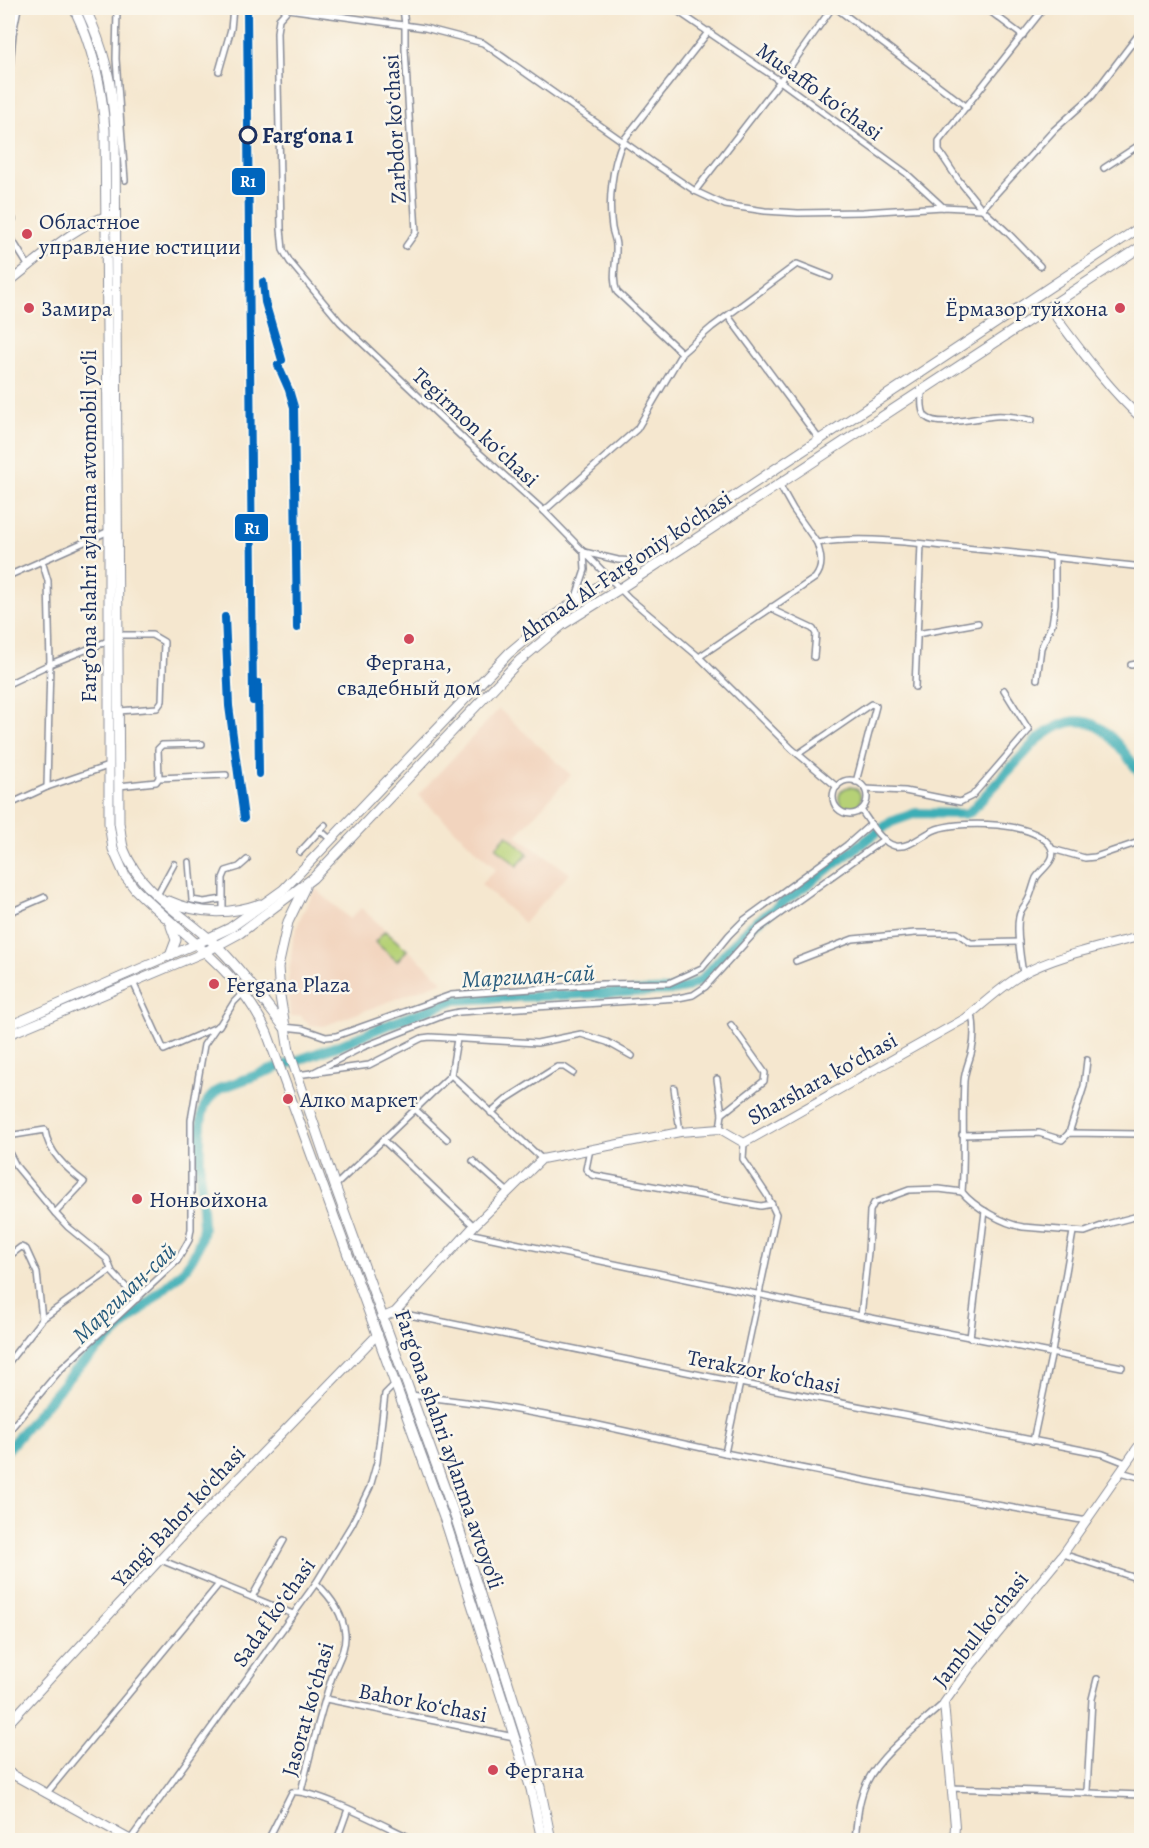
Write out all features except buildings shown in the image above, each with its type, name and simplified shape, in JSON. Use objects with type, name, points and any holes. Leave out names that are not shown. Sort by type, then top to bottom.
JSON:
[{"type":"highway","name":"Fargʻona shahri aylanma avtomobil yoʻli","points":[[74,8],[95,60],[103,101],[112,215],[119,823],[123,848],[137,874],[157,895],[209,938]]},
{"type":"highway","name":"Fargʻona shahri aylanma avtomobil yoʻli","points":[[85,8],[110,76],[115,129],[106,382],[109,531],[109,823],[113,849],[135,889],[196,944]]},
{"type":"highway","name":"Ahmad Al-Farg'oniy ko'chasi","points":[[196,944],[230,928],[271,900],[300,874],[509,653],[552,617],[1142,226]]},
{"type":"highway","name":"Ahmad Al-Farg'oniy ko'chasi","points":[[205,952],[258,920],[313,878],[519,661],[562,625],[1142,246]]},
{"type":"highway","points":[[1040,294],[1050,306]]},
{"type":"highway","name":"Farg‘ona shahri aylanma avtoyo‘li","points":[[313,878],[301,892],[288,921],[280,951],[278,979],[289,1051],[335,1186],[456,1519],[526,1739],[540,1787],[551,1840]]},
{"type":"highway","points":[[157,895],[193,910],[224,912],[244,909],[271,900]]},
{"type":"highway","points":[[169,921],[176,940],[170,956]]},
{"type":"highway","points":[[209,938],[251,983],[284,1027]]},
{"type":"highway","points":[[196,944],[244,991]]},
{"type":"highway","name":"Farg‘ona shahri aylanma avtoyo‘li","points":[[244,991],[259,1014],[284,1076],[446,1523],[531,1789],[542,1840]]},
{"type":"highway","points":[[475,1616],[485,1612]]},
{"type":"main road","points":[[108,766],[119,764]]},
{"type":"main road","points":[[8,1026],[196,944]]},
{"type":"main road","name":"Ahmad Al-Farg'oniy ko'chasi","points":[[8,1035],[205,952]]},
{"type":"street","points":[[8,67],[18,8]]},
{"type":"street","points":[[117,8],[116,59],[125,180]]},
{"type":"street","points":[[219,71],[231,29],[233,8]]},
{"type":"street","points":[[289,8],[405,25],[483,43],[695,190],[725,205],[765,211],[863,212],[943,207],[982,209]]},
{"type":"street","name":"Tegirmon koʻchasi","points":[[289,8],[279,20],[277,32],[283,250],[290,262],[340,322],[458,434],[544,511],[653,620],[699,657],[798,754],[837,787]]},
{"type":"street","name":"Zarbdor koʻchasi","points":[[403,8],[416,232],[405,246]]},
{"type":"street","name":"Musaffo koʻchasi","points":[[673,8],[683,10],[906,173],[943,207]]},
{"type":"street","points":[[695,190],[834,8],[967,107]]},
{"type":"street","points":[[986,8],[1023,36]]},
{"type":"street","points":[[1040,266],[1007,231],[982,209],[939,151],[939,141],[1044,8]]},
{"type":"street","points":[[982,209],[1054,130],[1092,96],[1142,30]]},
{"type":"street","points":[[682,353],[617,292],[614,283],[616,245],[612,226],[612,178],[623,141],[709,31]]},
{"type":"street","points":[[1104,168],[1142,143]]},
{"type":"street","points":[[8,283],[76,232],[112,215]]},
{"type":"street","points":[[8,233],[29,267]]},
{"type":"street","points":[[544,511],[636,429],[682,353],[797,264],[830,277]]},
{"type":"street","points":[[1050,306],[1100,377],[1142,419]]},
{"type":"street","points":[[728,316],[819,439]]},
{"type":"street","points":[[922,390],[922,410],[928,419],[943,422],[996,416],[1032,420]]},
{"type":"street","points":[[699,657],[819,573],[821,556],[817,543],[779,484]]},
{"type":"street","points":[[8,576],[109,531]]},
{"type":"street","points":[[817,543],[866,540],[921,544],[1142,567]]},
{"type":"street","points":[[915,687],[921,544]]},
{"type":"street","points":[[574,601],[585,570],[584,552],[635,561]]},
{"type":"street","points":[[1037,680],[1041,648],[1052,624],[1055,604],[1055,558]]},
{"type":"street","points":[[42,561],[48,581],[50,664],[47,787]]},
{"type":"street","points":[[771,607],[813,629],[816,634],[814,657]]},
{"type":"street","points":[[917,634],[978,623]]},
{"type":"street","points":[[118,635],[152,635],[164,642],[162,701],[157,708],[118,711]]},
{"type":"street","points":[[8,684],[108,640]]},
{"type":"street","points":[[1131,665],[1142,663]]},
{"type":"street","points":[[865,789],[867,801],[861,810],[850,814],[840,810],[834,801],[837,787],[846,781],[856,782],[865,789],[905,791],[960,802],[972,796],[1029,730],[1004,690]]},
{"type":"street","points":[[798,754],[871,704],[876,706],[856,782]]},
{"type":"street","points":[[159,778],[158,749],[162,745],[202,744]]},
{"type":"street","points":[[8,805],[47,787],[108,766]]},
{"type":"street","points":[[119,786],[156,782],[159,778],[226,775]]},
{"type":"street","points":[[861,810],[889,844],[903,847],[939,828],[989,823],[1029,833],[1049,843],[1052,849],[1048,868],[1037,876],[1028,900],[1019,913],[1019,942],[1023,974]]},
{"type":"street","points":[[284,1027],[303,1029],[326,1037],[336,1036],[451,995],[602,984],[669,983],[702,968],[744,920],[847,845],[871,824]]},
{"type":"street","points":[[300,852],[325,825]]},
{"type":"street","points":[[320,831],[331,840]]},
{"type":"street","points":[[312,1073],[363,1047],[459,1012],[686,998],[705,987],[758,930],[884,839]]},
{"type":"street","points":[[1052,849],[1084,858],[1095,857],[1142,841]]},
{"type":"street","points":[[224,912],[223,878],[226,871],[239,867],[247,860]]},
{"type":"street","points":[[189,862],[192,900],[204,902],[223,899]]},
{"type":"street","points":[[157,895],[174,864]]},
{"type":"street","points":[[8,913],[45,897]]},
{"type":"street","points":[[796,961],[853,939],[915,933],[957,933],[971,943],[1019,942]]},
{"type":"street","name":"Sharshara koʻchasi","points":[[542,1159],[680,1132],[720,1129],[744,1143],[831,1092],[902,1055],[972,1013],[1023,974],[1074,955],[1142,936]]},
{"type":"street","points":[[133,982],[164,1050],[217,1026]]},
{"type":"street","points":[[8,1432],[60,1370],[177,1262],[189,1240],[191,1229],[191,1120],[204,1045],[244,991]]},
{"type":"street","points":[[962,1192],[964,1080],[972,1049],[974,1023],[972,1013]]},
{"type":"street","points":[[722,1114],[766,1078],[765,1073],[731,1025]]},
{"type":"street","points":[[297,1075],[369,1065],[422,1038],[537,1043],[581,1034],[607,1042],[632,1056]]},
{"type":"street","points":[[335,1186],[451,1075],[457,1039]]},
{"type":"street","points":[[962,1135],[1039,1133],[1062,1140],[1069,1133],[1084,1086],[1087,1060]]},
{"type":"street","points":[[491,1113],[508,1098],[557,1067],[564,1067],[573,1073]]},
{"type":"street","points":[[383,1317],[395,1312],[474,1226],[542,1159],[451,1075]]},
{"type":"street","points":[[717,1079],[722,1114],[720,1129]]},
{"type":"street","points":[[674,1088],[680,1132]]},
{"type":"street","points":[[415,1109],[447,1139]]},
{"type":"street","points":[[8,1136],[45,1130],[47,1143],[70,1171],[84,1182],[56,1213]]},
{"type":"street","points":[[1069,1133],[1142,1134]]},
{"type":"street","points":[[383,1140],[474,1226]]},
{"type":"street","points":[[725,1453],[776,1214],[772,1203],[743,1159],[744,1143]]},
{"type":"street","points":[[590,1149],[586,1169],[592,1175],[761,1206],[772,1203]]},
{"type":"street","points":[[8,1151],[16,1166],[68,1227],[107,1259],[111,1270],[137,1299]]},
{"type":"street","points":[[473,1161],[508,1192]]},
{"type":"street","points":[[861,1316],[870,1211],[874,1203],[909,1190],[939,1189],[962,1192],[985,1211],[1015,1226],[1085,1232],[1142,1215]]},
{"type":"street","points":[[970,1338],[985,1211]]},
{"type":"street","points":[[1033,1440],[1052,1352],[1073,1232]]},
{"type":"street","points":[[468,1233],[861,1316],[1122,1367]]},
{"type":"street","points":[[8,1257],[21,1247],[26,1249],[36,1273],[42,1319]]},
{"type":"street","points":[[8,1363],[42,1319],[111,1270]]},
{"type":"street","name":"Terakzor koʻchasi","points":[[395,1312],[1103,1454],[1126,1463]]},
{"type":"street","name":"Yangi Bahor ko'chasi","points":[[8,1724],[161,1560],[378,1334]]},
{"type":"street","name":"Sadaf koʻchasi","points":[[130,1840],[316,1583],[352,1524],[370,1487],[377,1462],[385,1394],[395,1384]]},
{"type":"street","points":[[411,1395],[489,1405],[589,1423],[902,1488],[1087,1521]]},
{"type":"street","name":"Jambul koʻchasi","points":[[954,1840],[955,1826],[945,1703],[971,1666],[1063,1554],[1142,1441]]},
{"type":"street","points":[[1121,1472],[1142,1478]]},
{"type":"street","points":[[252,1597],[284,1540]]},
{"type":"street","points":[[1063,1554],[1142,1580]]},
{"type":"street","points":[[161,1560],[292,1614]]},
{"type":"street","name":"Jasorat koʻchasi","points":[[268,1840],[292,1792],[301,1791],[326,1699],[344,1648],[345,1636],[342,1624],[331,1598],[316,1583]]},
{"type":"street","points":[[46,1794],[219,1584]]},
{"type":"street","points":[[1088,1791],[1092,1699],[1097,1679]]},
{"type":"street","name":"Bahor koʻchasi","points":[[326,1699],[514,1737]]},
{"type":"street","points":[[855,1840],[857,1820],[866,1783],[878,1765],[945,1703]]},
{"type":"street","points":[[8,1772],[130,1840]]},
{"type":"street","points":[[951,1788],[1142,1794]]},
{"type":"street","points":[[301,1791],[348,1809],[415,1840]]},
{"type":"street","points":[[337,1840],[348,1809]]},
{"type":"shaded area","points":[[499,709],[571,775],[516,836],[570,873],[524,923],[481,884],[496,869],[418,795]]},
{"type":"shaded area","points":[[316,889],[350,919],[361,908],[443,981],[324,1026],[310,1025],[300,1015],[290,1017],[288,983],[293,939],[301,916]]},
{"type":"green space","points":[[850,787],[858,790],[861,798],[858,806],[850,809],[842,806],[839,798],[842,790]]},
{"type":"green space","points":[[507,835],[528,854],[517,866],[496,847]]},
{"type":"green space","points":[[385,931],[407,950],[397,961],[375,942]]},
{"type":"waterway","name":"Маргилан-сай","points":[[8,1449],[74,1371],[183,1271],[194,1256],[203,1227],[200,1147],[202,1116],[207,1102],[221,1088],[340,1045],[454,1000],[685,988],[701,980],[747,929],[891,822],[916,813],[964,814],[970,812],[1036,741],[1054,728],[1070,722],[1084,722],[1097,726],[1120,747],[1142,776]]},
{"type":"transit line","name":"R1","points":[[247,8],[253,701]]},
{"type":"transit line","name":"R1","points":[[263,282],[265,302],[282,360]]},
{"type":"transit line","name":"R1","points":[[278,365],[294,407],[297,628]]},
{"type":"transit line","name":"R1","points":[[225,617],[229,706],[244,818]]},
{"type":"transit line","name":"R1","points":[[258,683],[259,774]]},
{"type":"place","name":"Farg‘ona 1","points":[[248,135]]},
{"type":"place","name":"Областное управление юстиции","points":[[27,234]]},
{"type":"place","name":"Замира","points":[[29,308]]},
{"type":"place","name":"Ёрмазор туйхона","points":[[1120,308]]},
{"type":"place","name":"Фергана, свадебный дом","points":[[409,639]]},
{"type":"place","name":"Fergana Plaza","points":[[214,984]]},
{"type":"place","name":"Алко маркет","points":[[288,1099]]},
{"type":"place","name":"Нонвойхона","points":[[137,1199]]},
{"type":"place","name":"Фергана","points":[[493,1770]]}]
